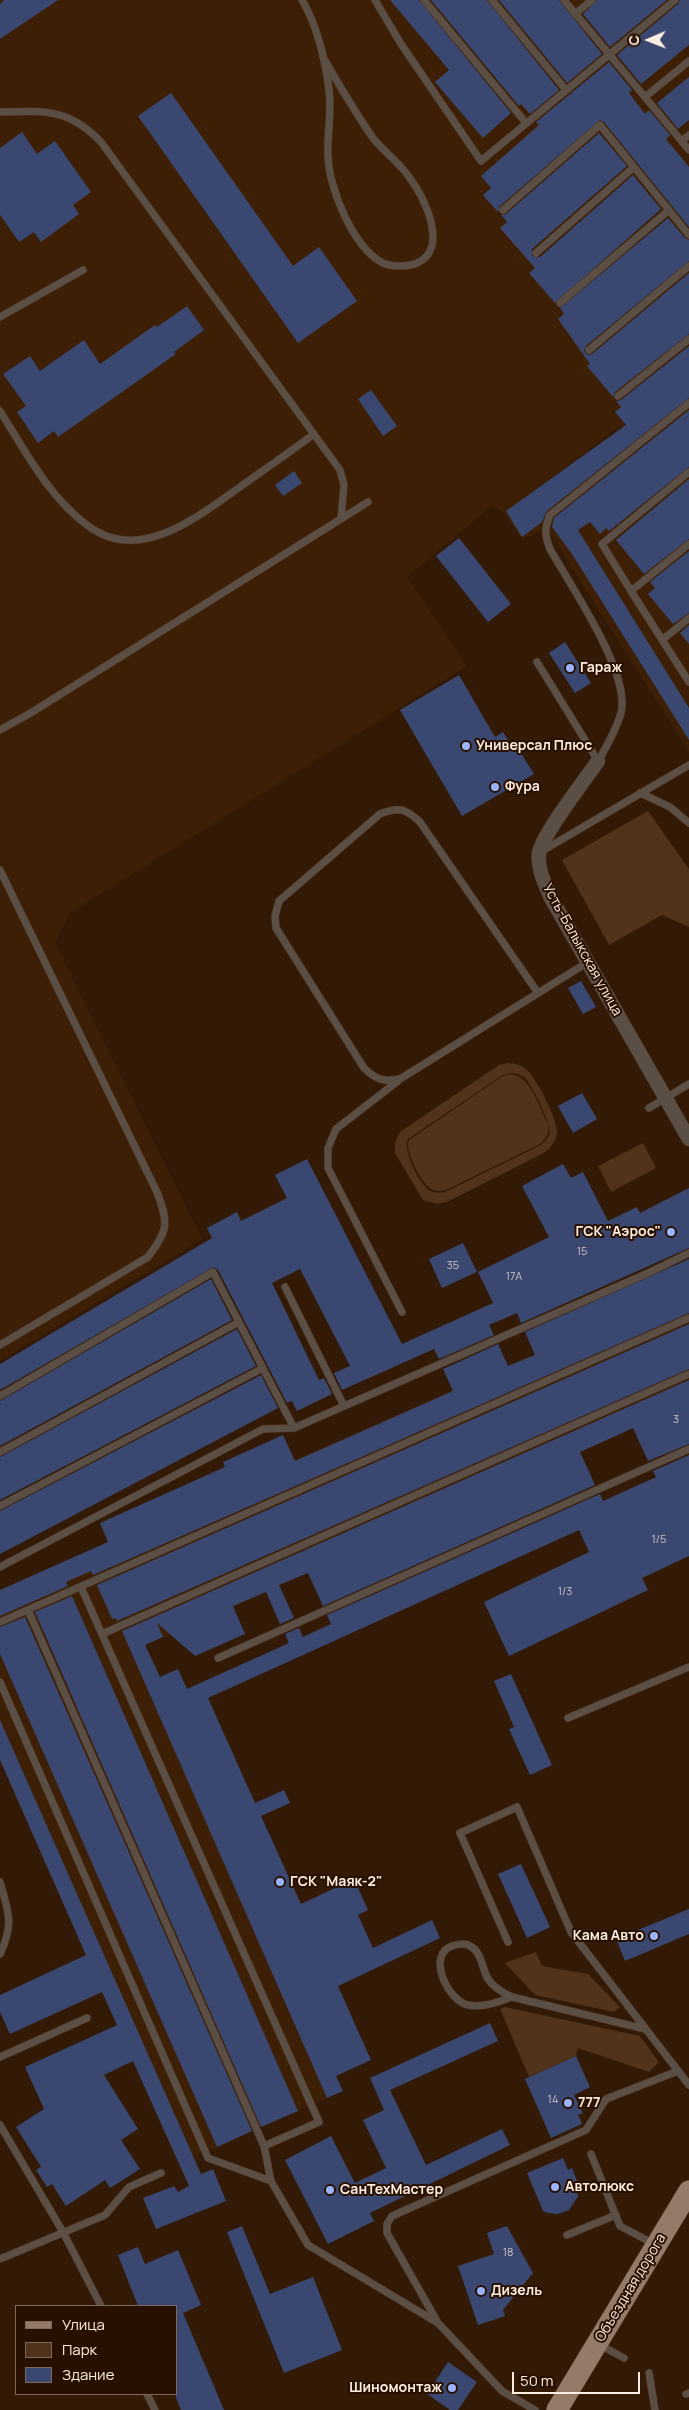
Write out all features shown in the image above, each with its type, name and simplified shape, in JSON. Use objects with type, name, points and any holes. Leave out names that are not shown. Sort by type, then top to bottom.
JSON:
[{"type":"main road","name":"Объездная дорога","points":[[558,2410],[689,2191]]},
{"type":"street","points":[[540,852],[546,836],[598,761]]},
{"type":"street","name":"Усть-Балыкская улица","points":[[540,852],[539,866],[551,898],[689,1139]]},
{"type":"lane","points":[[302,0],[313,19],[323,57],[330,92],[328,156],[331,180],[349,224],[364,248],[384,263],[403,266],[417,263],[428,254],[433,240],[432,224],[424,200],[409,176],[375,140],[349,103],[323,57]]},
{"type":"lane","points":[[375,0],[400,44],[481,161],[675,0]]},
{"type":"lane","points":[[424,0],[526,123]]},
{"type":"lane","points":[[492,0],[566,90]]},
{"type":"lane","points":[[564,0],[689,150]]},
{"type":"lane","points":[[575,14],[592,0]]},
{"type":"lane","points":[[645,97],[689,61]]},
{"type":"lane","points":[[0,112],[53,112],[80,123],[101,142],[314,434],[343,477],[344,497],[341,519]]},
{"type":"lane","points":[[504,210],[600,125],[689,234]]},
{"type":"lane","points":[[682,141],[689,135]]},
{"type":"lane","points":[[536,253],[634,167]]},
{"type":"lane","points":[[560,303],[669,210]]},
{"type":"lane","points":[[589,350],[689,266]]},
{"type":"lane","points":[[0,317],[83,270]]},
{"type":"lane","points":[[618,396],[689,339]]},
{"type":"lane","points":[[537,662],[598,761],[611,738],[621,711],[619,683],[608,652],[550,549],[545,536],[545,526],[550,515],[689,402]]},
{"type":"lane","points":[[0,411],[29,458],[65,506],[88,526],[108,537],[123,541],[140,540],[162,535],[191,521],[314,434]]},
{"type":"lane","points":[[689,472],[602,544],[689,682]]},
{"type":"lane","points":[[0,730],[29,714],[368,502]]},
{"type":"lane","points":[[631,592],[689,544]]},
{"type":"lane","points":[[662,640],[689,618]]},
{"type":"lane","points":[[540,852],[689,765]]},
{"type":"lane","points":[[640,793],[670,807],[689,823]]},
{"type":"lane","points":[[400,1079],[387,1082],[374,1077],[364,1068],[276,928],[275,916],[280,901],[292,888],[380,814],[392,809],[408,812],[420,822],[538,993]]},
{"type":"lane","points":[[0,870],[157,1192],[166,1216],[162,1237],[148,1257],[0,1346]]},
{"type":"lane","points":[[402,1312],[328,1168],[328,1148],[336,1129],[400,1079],[588,962]]},
{"type":"lane","points":[[649,1108],[689,1084]]},
{"type":"lane","points":[[0,1567],[263,1429],[294,1428],[648,1273],[689,1253]]},
{"type":"lane","points":[[0,1396],[213,1272],[294,1428]]},
{"type":"lane","points":[[285,1287],[344,1406]]},
{"type":"lane","points":[[0,1622],[689,1318]]},
{"type":"lane","points":[[0,1452],[239,1322]]},
{"type":"lane","points":[[0,1506],[263,1368]]},
{"type":"lane","points":[[102,1634],[689,1374]]},
{"type":"lane","points":[[218,1658],[689,1448]]},
{"type":"lane","points":[[81,1587],[319,2122],[264,2146]]},
{"type":"lane","points":[[28,1610],[264,2146],[271,2181],[308,2245],[438,2323]]},
{"type":"lane","points":[[568,1718],[689,1667]]},
{"type":"lane","points":[[0,1682],[208,2158],[271,2181]]},
{"type":"lane","points":[[508,1942],[460,1833],[517,1807],[571,1932],[689,2085]]},
{"type":"lane","points":[[0,1882],[8,1912],[9,1934],[0,1954]]},
{"type":"lane","points":[[512,1997],[478,2007],[465,2005],[454,1996],[445,1981],[440,1968],[440,1956],[446,1948],[458,1944],[470,1946],[478,1953],[489,1980],[500,1992],[512,1997],[646,2029]]},
{"type":"lane","points":[[0,2057],[88,2018]]},
{"type":"lane","points":[[535,2410],[502,2391],[438,2323],[387,2234],[387,2224],[392,2216],[586,2130],[606,2099],[678,2071]]},
{"type":"lane","points":[[0,2125],[63,2232],[100,2305]]},
{"type":"lane","points":[[591,2154],[620,2226],[656,2246]]},
{"type":"lane","points":[[0,2259],[105,2215],[129,2187],[161,2173]]},
{"type":"lane","points":[[567,2235],[616,2215]]},
{"type":"lane","points":[[597,2343],[624,2358]]},
{"type":"lane","points":[[649,2373],[655,2410]]},
{"type":"lane","points":[[148,2395],[155,2410]]},
{"type":"shaded area","points":[[0,0],[689,0],[689,752],[548,530],[522,539],[503,513],[493,505],[407,577],[467,666],[70,913],[55,943],[202,1239],[0,1361]],"holes":[[[621,425],[623,428],[519,502]]]},
{"type":"shaded area","points":[[689,1263],[689,1404],[146,1645],[343,2091],[179,2164],[0,1760],[0,1590],[614,1319]]},
{"type":"green space","points":[[648,811],[689,869],[689,927],[662,915],[609,945],[562,860]]},
{"type":"green space","points":[[508,1063],[520,1065],[530,1074],[540,1089],[554,1118],[557,1132],[554,1142],[542,1154],[449,1201],[438,1204],[423,1200],[395,1153],[395,1143],[400,1132],[499,1065]],"holes":[[[510,1073],[525,1078],[532,1087],[547,1121],[550,1132],[548,1138],[541,1145],[447,1191],[431,1191],[422,1182],[413,1167],[408,1151],[408,1139],[503,1075]]]},
{"type":"green space","points":[[510,1074],[524,1080],[534,1093],[548,1124],[549,1130],[546,1137],[540,1144],[446,1190],[437,1191],[431,1189],[414,1166],[409,1151],[409,1140],[503,1076]]},
{"type":"green space","points":[[643,1143],[656,1168],[611,1192],[598,1166]]},
{"type":"green space","points":[[536,1952],[542,1966],[588,1974],[620,2007],[614,2012],[535,1995],[505,1963]]},
{"type":"green space","points":[[505,2007],[640,2036],[659,2062],[649,2072],[578,2048],[576,2056],[529,2077],[500,2009]]},
{"type":"building","points":[[4,0],[58,0],[0,39],[0,4]]},
{"type":"building","points":[[390,0],[419,0],[511,113],[483,138],[435,82],[449,70]]},
{"type":"building","points":[[431,0],[487,0],[559,90],[530,114],[521,104],[519,106]]},
{"type":"building","points":[[499,0],[559,0],[602,54],[567,83]]},
{"type":"building","points":[[597,0],[667,0],[610,47],[583,14]]},
{"type":"building","points":[[680,0],[689,0],[689,45],[641,84],[617,55],[678,4]]},
{"type":"building","points":[[609,62],[632,90],[629,93],[645,114],[649,110],[670,135],[666,139],[689,167],[689,227],[604,122],[600,120],[500,206],[498,212],[483,195],[491,188],[481,176],[539,125],[536,122]]},
{"type":"building","points":[[689,77],[689,120],[678,129],[657,103]]},
{"type":"building","points":[[171,93],[293,266],[319,247],[357,301],[298,343],[138,116]]},
{"type":"building","points":[[22,132],[37,154],[55,141],[91,192],[73,205],[79,214],[41,242],[34,232],[19,242],[0,215],[0,148]]},
{"type":"building","points":[[599,133],[627,166],[532,249],[532,256],[540,257],[633,175],[661,209],[555,303],[529,273],[535,268],[500,228],[507,222],[501,215],[506,214]]},
{"type":"building","points":[[668,218],[685,238],[689,240],[689,261],[586,346],[584,351],[588,355],[592,354],[689,273],[689,334],[615,392],[613,397],[587,366],[590,364],[558,319],[564,314],[560,308]]},
{"type":"building","points":[[187,306],[204,330],[174,352],[176,354],[58,437],[54,431],[38,443],[17,412],[26,406],[3,374],[30,356],[40,371],[84,340],[100,364],[155,325],[157,327]]},
{"type":"building","points":[[689,346],[689,398],[547,511],[542,522],[522,537],[506,511],[626,425],[615,412],[621,407],[616,401],[621,400]]},
{"type":"building","points":[[371,390],[397,426],[383,436],[358,399]]},
{"type":"building","points":[[689,410],[689,467],[609,531],[606,528],[600,534],[590,522],[578,530],[689,708],[689,740],[572,554],[552,527],[554,518]]},
{"type":"building","points":[[294,471],[302,483],[283,496],[275,485]]},
{"type":"building","points":[[689,479],[689,539],[644,574],[616,540]]},
{"type":"building","points":[[459,538],[511,604],[488,622],[436,556]]},
{"type":"building","points":[[689,551],[689,613],[673,624],[648,594],[655,588],[650,582]]},
{"type":"building","points":[[689,625],[689,644],[680,633]]},
{"type":"building","name":"Гараж","points":[[565,642],[591,683],[575,693],[549,653]]},
{"type":"building","name":"Универсал Плюс","points":[[459,675],[495,737],[503,732],[515,752],[519,750],[534,774],[462,816],[400,710]]},
{"type":"building","points":[[581,981],[596,1007],[583,1014],[568,988]]},
{"type":"building","points":[[582,1093],[597,1119],[573,1133],[558,1106]]},
{"type":"building","points":[[307,1159],[402,1344],[493,1303],[478,1272],[549,1237],[522,1186],[563,1164],[571,1178],[583,1172],[608,1221],[637,1207],[640,1213],[689,1188],[689,1248],[521,1323],[517,1313],[489,1325],[494,1335],[439,1359],[434,1349],[342,1390],[334,1373],[350,1366],[300,1269],[272,1283],[319,1380],[324,1378],[332,1394],[297,1411],[292,1401],[287,1403],[218,1270],[214,1267],[0,1390],[0,1364],[212,1238],[207,1228],[237,1212],[241,1221],[287,1198],[275,1175]]},
{"type":"building","points":[[463,1243],[477,1272],[442,1288],[429,1259]]},
{"type":"building","points":[[689,1259],[689,1313],[93,1575],[91,1571],[66,1582],[68,1586],[0,1616],[0,1590],[108,1542],[100,1523],[225,1467],[223,1462],[283,1435],[295,1461],[453,1391],[443,1369],[498,1344],[508,1366],[535,1355],[525,1332]]},
{"type":"building","points":[[211,1279],[232,1320],[0,1446],[0,1401]]},
{"type":"building","points":[[689,1324],[689,1369],[117,1621],[116,1618],[112,1619],[97,1585]]},
{"type":"building","points":[[237,1329],[256,1366],[0,1500],[0,1457]]},
{"type":"building","points":[[261,1375],[278,1408],[0,1554],[0,1511]]},
{"type":"building","points":[[689,1380],[689,1444],[648,1461],[633,1428],[580,1452],[595,1485],[323,1606],[308,1573],[279,1585],[294,1618],[280,1624],[266,1592],[233,1606],[245,1634],[195,1656],[157,1623],[163,1637],[145,1645],[160,1677],[178,1669],[187,1689],[289,1643],[285,1634],[299,1628],[303,1637],[331,1624],[327,1615],[600,1494],[603,1501],[656,1477],[653,1471],[689,1455],[689,1556],[642,1578],[648,1590],[509,1656],[484,1602],[589,1552],[579,1530],[208,1698],[255,1803],[284,1790],[290,1803],[261,1816],[301,1904],[354,1879],[368,1910],[358,1915],[373,1948],[432,1920],[440,1938],[338,1986],[371,2060],[336,2076],[343,2091],[327,2098],[122,1631]]},
{"type":"building","points":[[72,1596],[298,2111],[261,2127],[35,1612]]},
{"type":"building","points":[[25,1617],[252,2131],[217,2147],[0,1654],[0,1627]]},
{"type":"building","points":[[511,1674],[552,1765],[530,1775],[509,1729],[514,1727],[494,1681]]},
{"type":"building","points":[[0,1720],[201,2174],[213,2169],[226,2201],[156,2229],[143,2198],[174,2186],[178,2192],[189,2186],[133,2061],[104,2075],[138,2129],[121,2140],[140,2169],[110,2188],[105,2180],[66,2206],[52,2184],[47,2187],[36,2170],[41,2167],[16,2127],[44,2109],[25,2067],[117,2025],[102,1992],[10,2034],[0,2012],[0,1995],[86,1955],[0,1760]]},
{"type":"building","points":[[521,1864],[550,1927],[527,1938],[498,1874]]},
{"type":"building","name":"Кама Авто","points":[[689,1909],[689,1934],[625,1961],[616,1939]]},
{"type":"building","points":[[490,2023],[498,2041],[390,2090],[426,2165],[502,2129],[510,2145],[370,2213],[374,2221],[328,2244],[285,2160],[331,2136],[355,2183],[386,2168],[363,2120],[384,2110],[370,2078]]},
{"type":"building","points":[[576,2056],[590,2087],[574,2095],[583,2113],[578,2115],[582,2124],[551,2138],[525,2079]]},
{"type":"building","name":"Автолюкс","points":[[563,2158],[568,2170],[572,2168],[579,2186],[575,2187],[578,2196],[569,2210],[558,2214],[548,2213],[543,2211],[527,2173]]},
{"type":"building","points":[[242,2226],[270,2294],[313,2277],[342,2350],[284,2373],[227,2232]]},
{"type":"building","points":[[507,2226],[533,2273],[503,2310],[505,2316],[478,2325],[458,2266],[494,2254],[487,2233]]},
{"type":"building","points":[[138,2247],[145,2264],[178,2250],[201,2305],[183,2313],[224,2410],[181,2410],[176,2398],[176,2395],[178,2395],[178,2305],[138,2305],[118,2255]]},
{"type":"building","name":"Шиномонтаж","points":[[448,2362],[477,2382],[458,2410],[450,2410],[427,2394]]},
{"type":"place","name":"Гараж","points":[[570,668]]},
{"type":"place","name":"Универсал Плюс","points":[[466,746]]},
{"type":"place","name":"Фура","points":[[495,787]]},
{"type":"place","name":"ГСК \"Аэрос\"","points":[[671,1232]]},
{"type":"place","name":"ГСК \"Маяк-2\"","points":[[280,1882]]},
{"type":"place","name":"Кама Авто","points":[[654,1936]]},
{"type":"place","name":"777","points":[[568,2103]]},
{"type":"place","name":"Автолюкс","points":[[555,2187]]},
{"type":"place","name":"СанТехМастер","points":[[330,2190]]},
{"type":"place","name":"Дизель","points":[[481,2291]]},
{"type":"place","name":"Шиномонтаж","points":[[452,2388]]}]
